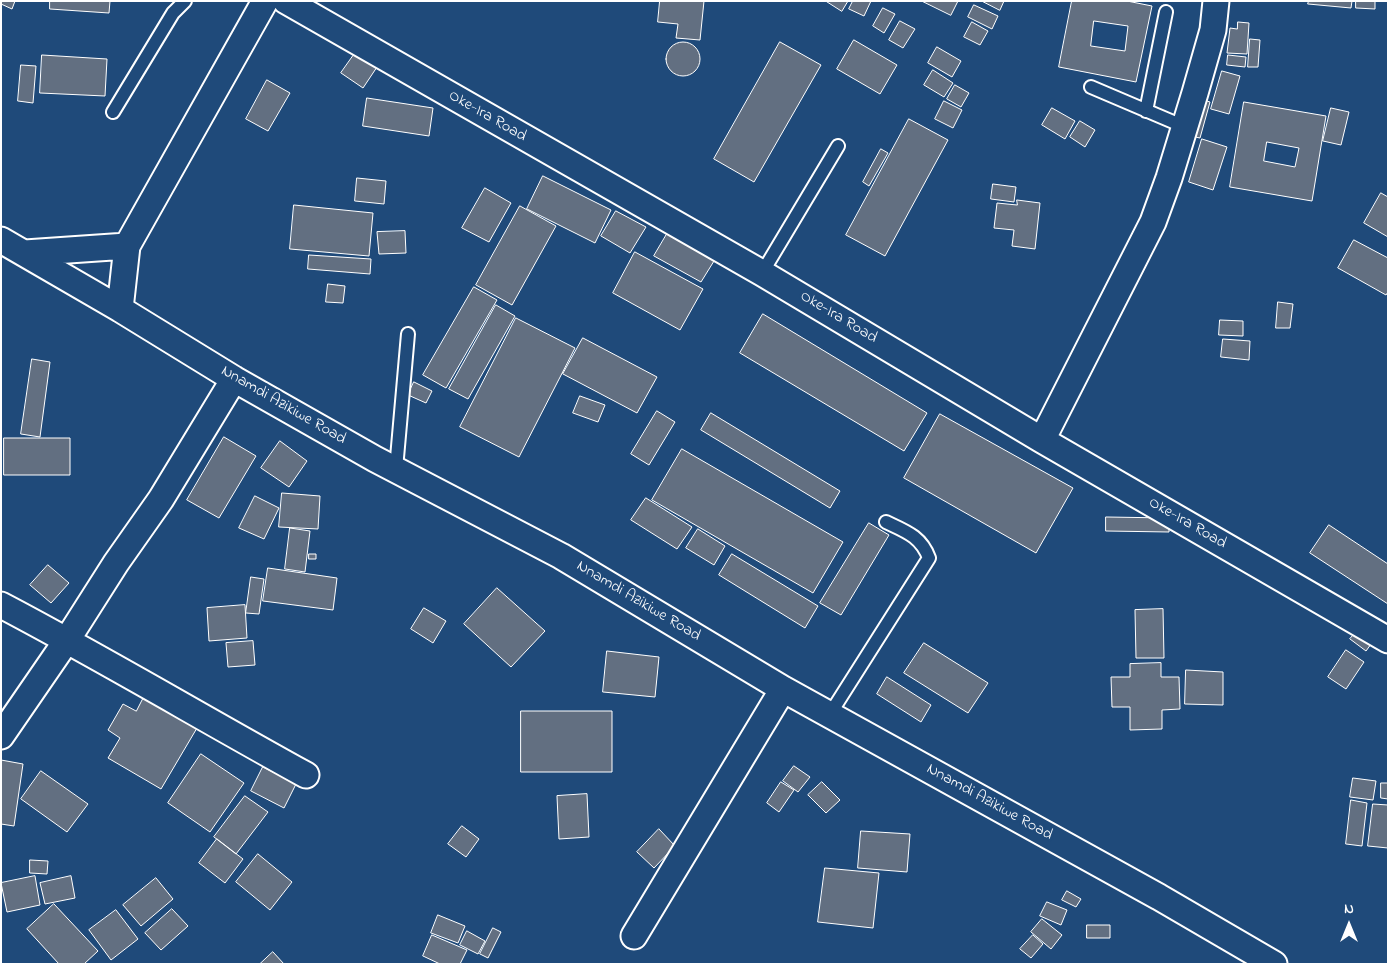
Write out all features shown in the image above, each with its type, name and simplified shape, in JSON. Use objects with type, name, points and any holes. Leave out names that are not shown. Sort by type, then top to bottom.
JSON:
[{"type":"street","points":[[120,309],[128,246],[265,1]]},
{"type":"street","name":"Oke-Ira Road","points":[[286,1],[762,272],[1042,440],[1388,640]]},
{"type":"street","points":[[1042,440],[1153,222],[1185,127],[1212,30],[1216,1]]},
{"type":"street","name":"Nnamdi Azikiwe Road","points":[[1,240],[120,309],[234,380],[396,469],[561,556],[783,689],[1159,897],[1274,964]]},
{"type":"street","points":[[25,253],[128,246]]},
{"type":"street","points":[[1,736],[67,640],[116,563],[162,499],[234,380]]},
{"type":"street","points":[[1,605],[67,640],[306,775]]},
{"type":"street","points":[[634,936],[783,689]]},
{"type":"lane","points":[[113,112],[173,13],[185,1]]},
{"type":"lane","points":[[1146,110],[1166,12]]},
{"type":"lane","points":[[1091,87],[1185,127]]},
{"type":"lane","points":[[762,272],[838,146]]},
{"type":"lane","points":[[396,469],[408,334]]},
{"type":"lane","points":[[830,714],[929,558],[925,547],[913,535],[886,522]]},
{"type":"building","points":[[1,1],[15,1],[12,9],[1,4]]},
{"type":"building","points":[[50,1],[110,1],[109,13],[50,9]]},
{"type":"building","points":[[660,1],[704,1],[700,40],[676,38],[678,24],[658,22]]},
{"type":"building","points":[[826,1],[848,1],[842,11]]},
{"type":"building","points":[[853,1],[871,1],[864,16],[849,9]]},
{"type":"building","points":[[922,1],[958,1],[951,15]]},
{"type":"building","points":[[982,1],[1004,1],[1000,10]]},
{"type":"building","points":[[1072,1],[1127,1],[1152,6],[1136,82],[1059,67]],"holes":[[[1094,21],[1128,26],[1125,51],[1091,46]]]},
{"type":"building","points":[[1309,1],[1352,1],[1351,8],[1308,4]]},
{"type":"building","points":[[1356,1],[1375,1],[1375,9],[1356,8]]},
{"type":"building","points":[[974,5],[998,16],[992,29],[968,17]]},
{"type":"building","points":[[883,8],[895,14],[884,33],[873,26]]},
{"type":"building","points":[[900,21],[915,29],[903,48],[889,40]]},
{"type":"building","points":[[972,22],[988,31],[980,45],[964,37]]},
{"type":"building","points":[[1238,22],[1249,23],[1247,54],[1227,53],[1230,28],[1237,29]]},
{"type":"building","points":[[1250,39],[1260,40],[1258,67],[1248,67]]},
{"type":"building","points":[[854,40],[897,65],[880,94],[837,69]]},
{"type":"building","points":[[683,42],[690,43],[695,47],[699,52],[699,66],[695,71],[690,75],[683,76],[676,75],[671,71],[667,66],[666,59],[667,52],[671,47],[676,43]]},
{"type":"building","points":[[780,42],[821,65],[754,182],[714,159]]},
{"type":"building","points":[[937,47],[961,61],[952,77],[928,63]]},
{"type":"building","points":[[358,49],[379,64],[363,88],[341,73]]},
{"type":"building","points":[[42,55],[107,59],[105,96],[40,93]]},
{"type":"building","points":[[1228,55],[1246,57],[1245,67],[1227,65]]},
{"type":"building","points":[[21,65],[36,66],[33,103],[18,101]]},
{"type":"building","points":[[933,70],[953,83],[944,97],[924,85]]},
{"type":"building","points":[[1222,71],[1240,76],[1229,114],[1211,109]]},
{"type":"building","points":[[267,80],[290,93],[268,131],[246,119]]},
{"type":"building","points":[[955,85],[969,93],[961,107],[947,99]]},
{"type":"building","points":[[367,98],[433,108],[429,136],[363,126]]},
{"type":"building","points":[[1201,99],[1210,102],[1200,138],[1191,136]]},
{"type":"building","points":[[944,101],[962,110],[953,128],[935,119]]},
{"type":"building","points":[[1244,102],[1326,116],[1312,201],[1230,187]],"holes":[[[1267,142],[1299,148],[1295,167],[1264,161]]]},
{"type":"building","points":[[1052,108],[1075,121],[1065,139],[1042,125]]},
{"type":"building","points":[[1331,108],[1349,112],[1341,145],[1323,141]]},
{"type":"building","points":[[909,119],[948,140],[885,256],[846,235]]},
{"type":"building","points":[[1080,121],[1095,130],[1085,147],[1070,137]]},
{"type":"building","points":[[1202,139],[1227,147],[1213,190],[1189,182]]},
{"type":"building","points":[[881,149],[888,153],[869,186],[863,182]]},
{"type":"building","points":[[543,176],[611,210],[595,243],[527,209]]},
{"type":"building","points":[[357,178],[386,181],[384,204],[355,201]]},
{"type":"building","points":[[993,184],[1016,187],[1014,202],[991,199]]},
{"type":"building","points":[[485,188],[511,203],[489,242],[462,228]]},
{"type":"building","points":[[1381,193],[1388,197],[1388,237],[1364,223]]},
{"type":"building","points":[[1017,200],[1040,203],[1035,249],[1012,246],[1014,230],[994,228],[997,203],[1017,205]]},
{"type":"building","points":[[294,205],[373,213],[369,256],[290,249]]},
{"type":"building","points":[[520,206],[556,226],[512,305],[476,285]]},
{"type":"building","points":[[616,211],[646,227],[630,253],[601,236]]},
{"type":"building","points":[[405,231],[406,253],[379,254],[377,232]]},
{"type":"building","points":[[667,234],[714,261],[701,282],[654,256]]},
{"type":"building","points":[[1354,240],[1388,258],[1388,292],[1386,295],[1338,268]]},
{"type":"building","points":[[635,252],[703,289],[680,330],[613,293]]},
{"type":"building","points":[[309,255],[371,259],[370,274],[308,269]]},
{"type":"building","points":[[328,284],[345,286],[343,303],[326,302]]},
{"type":"building","points":[[474,287],[497,300],[446,388],[423,375]]},
{"type":"building","points":[[1278,302],[1293,304],[1290,328],[1276,328]]},
{"type":"building","points":[[496,305],[515,316],[468,399],[449,389]]},
{"type":"building","points":[[763,314],[927,413],[904,451],[740,353]]},
{"type":"building","points":[[516,318],[575,348],[519,457],[460,427]]},
{"type":"building","points":[[1220,320],[1243,321],[1243,336],[1219,335]]},
{"type":"building","points":[[583,338],[657,377],[637,413],[563,374]]},
{"type":"building","points":[[1223,339],[1250,341],[1249,360],[1221,357]]},
{"type":"building","points":[[32,359],[50,362],[40,437],[21,434]]},
{"type":"building","points":[[414,382],[432,391],[426,403],[408,395]]},
{"type":"building","points":[[580,396],[605,405],[598,422],[573,413]]},
{"type":"building","points":[[657,411],[675,422],[649,465],[631,454]]},
{"type":"building","points":[[711,413],[840,491],[830,508],[701,430]]},
{"type":"building","points":[[940,414],[1073,488],[1036,553],[904,478]]},
{"type":"building","points":[[224,437],[256,456],[219,518],[187,500]]},
{"type":"building","points":[[4,438],[70,438],[70,475],[4,475]]},
{"type":"building","points":[[280,441],[307,461],[289,487],[261,468]]},
{"type":"building","points":[[682,449],[843,542],[813,593],[652,500]]},
{"type":"building","points":[[282,493],[320,496],[318,529],[279,527]]},
{"type":"building","points":[[255,496],[279,508],[264,539],[239,528]]},
{"type":"building","points":[[646,498],[692,527],[677,549],[631,520]]},
{"type":"building","points":[[1106,517],[1169,518],[1169,532],[1106,531]]},
{"type":"building","points":[[869,523],[889,535],[841,615],[820,603]]},
{"type":"building","points":[[1329,525],[1388,564],[1388,604],[1310,553]]},
{"type":"building","points":[[290,528],[310,531],[305,572],[285,569]]},
{"type":"building","points":[[698,529],[725,546],[714,565],[686,548]]},
{"type":"building","points":[[309,554],[316,554],[316,559],[309,559]]},
{"type":"building","points":[[732,554],[818,606],[805,628],[719,575]]},
{"type":"building","points":[[48,565],[69,583],[51,603],[30,585]]},
{"type":"building","points":[[268,568],[337,578],[333,610],[263,601]]},
{"type":"building","points":[[251,577],[264,579],[259,614],[246,613]]},
{"type":"building","points":[[497,588],[545,631],[511,667],[464,624]]},
{"type":"building","points":[[245,605],[247,638],[209,641],[207,608]]},
{"type":"building","points":[[424,608],[446,621],[433,643],[411,629]]},
{"type":"building","points":[[1163,609],[1164,658],[1136,658],[1135,610]]},
{"type":"building","points":[[1359,629],[1374,640],[1366,651],[1350,639]]},
{"type":"building","points":[[253,641],[255,665],[228,667],[226,643]]},
{"type":"building","points":[[924,643],[988,683],[968,713],[904,673]]},
{"type":"building","points":[[1346,650],[1364,662],[1346,689],[1328,677]]},
{"type":"building","points":[[607,651],[659,657],[655,697],[603,692]]},
{"type":"building","points":[[1161,663],[1161,677],[1179,677],[1180,709],[1162,710],[1162,729],[1130,730],[1130,707],[1112,707],[1111,677],[1130,677],[1130,664]]},
{"type":"building","points":[[1186,670],[1223,672],[1223,705],[1185,704]]},
{"type":"building","points":[[887,677],[931,705],[921,722],[877,694]]},
{"type":"building","points":[[144,697],[197,728],[161,789],[108,758],[120,738],[108,730],[123,704],[136,711]]},
{"type":"building","points":[[521,711],[612,711],[612,772],[521,772]]},
{"type":"building","points":[[201,754],[244,783],[210,832],[168,803]]},
{"type":"building","points":[[1,760],[23,764],[14,826],[1,824]]},
{"type":"building","points":[[794,766],[810,777],[798,792],[783,781]]},
{"type":"building","points":[[263,767],[296,784],[284,808],[251,791]]},
{"type":"building","points":[[41,771],[88,804],[67,832],[21,799]]},
{"type":"building","points":[[1353,778],[1376,781],[1373,800],[1350,797]]},
{"type":"building","points":[[781,782],[794,790],[779,812],[767,803]]},
{"type":"building","points":[[822,782],[840,800],[826,813],[808,795]]},
{"type":"building","points":[[1381,783],[1388,783],[1388,799],[1381,798]]},
{"type":"building","points":[[587,794],[589,837],[559,839],[557,796]]},
{"type":"building","points":[[245,796],[268,812],[236,854],[214,837]]},
{"type":"building","points":[[1351,800],[1367,803],[1362,846],[1346,844]]},
{"type":"building","points":[[1373,804],[1388,805],[1388,848],[1368,846]]},
{"type":"building","points":[[462,826],[479,839],[466,857],[448,844]]},
{"type":"building","points":[[659,829],[675,846],[654,868],[637,852]]},
{"type":"building","points":[[861,831],[910,834],[907,872],[858,868]]},
{"type":"building","points":[[217,839],[243,859],[225,883],[199,863]]},
{"type":"building","points":[[258,854],[292,882],[270,910],[236,882]]},
{"type":"building","points":[[30,860],[48,861],[47,874],[30,873]]},
{"type":"building","points":[[825,868],[879,873],[873,928],[818,922]]},
{"type":"building","points":[[35,876],[40,905],[7,912],[1,883]]},
{"type":"building","points":[[71,876],[75,898],[45,904],[40,883]]},
{"type":"building","points":[[156,878],[173,899],[141,926],[123,905]]},
{"type":"building","points":[[1067,891],[1081,899],[1076,907],[1062,900]]},
{"type":"building","points":[[1047,902],[1067,910],[1061,925],[1040,916]]},
{"type":"building","points":[[54,904],[98,951],[84,964],[59,964],[27,929]]},
{"type":"building","points":[[172,909],[188,926],[161,950],[145,933]]},
{"type":"building","points":[[116,910],[138,939],[111,960],[89,930]]},
{"type":"building","points":[[438,915],[465,926],[458,943],[431,933]]},
{"type":"building","points":[[1042,919],[1062,935],[1051,949],[1031,932]]},
{"type":"building","points":[[1087,925],[1110,925],[1110,938],[1087,938]]},
{"type":"building","points":[[493,928],[501,932],[488,958],[480,954]]},
{"type":"building","points":[[467,931],[485,941],[478,954],[460,945]]},
{"type":"building","points":[[432,935],[467,950],[460,964],[440,964],[423,956]]},
{"type":"building","points":[[1033,935],[1043,944],[1031,958],[1020,949]]},
{"type":"building","points":[[273,952],[284,964],[260,964]]}]
